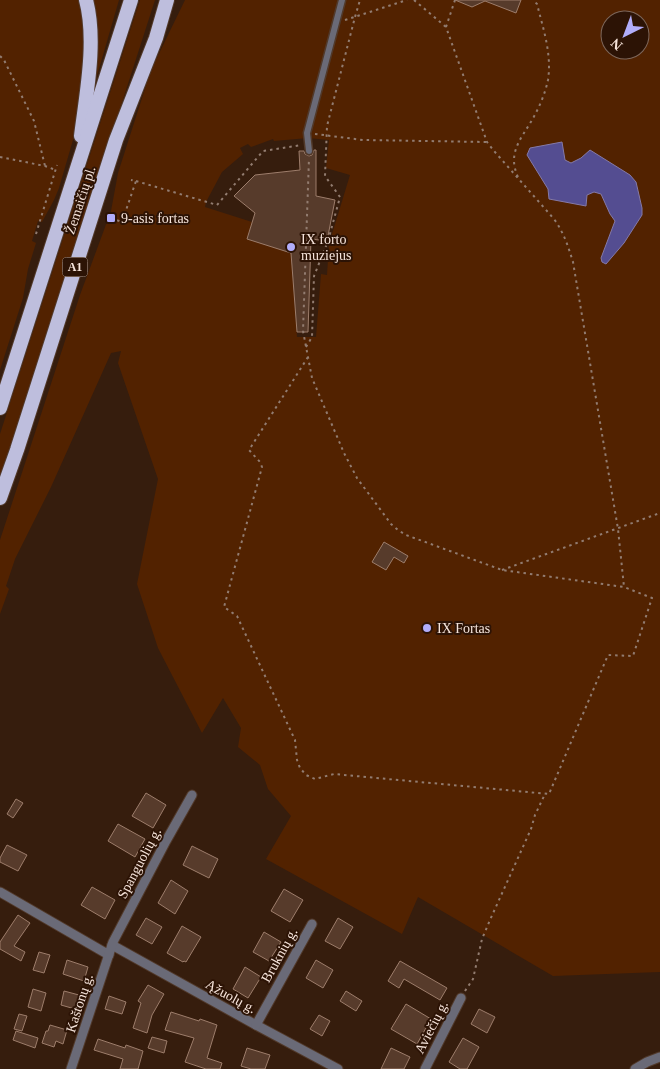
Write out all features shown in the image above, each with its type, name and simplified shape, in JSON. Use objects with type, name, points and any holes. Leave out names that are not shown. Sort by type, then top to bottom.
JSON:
[{"type":"highway","points":[[76,171],[90,68],[90,34],[86,0]]},
{"type":"highway","name":"Žemaičių pl.","points":[[0,408],[131,0]]},
{"type":"highway","name":"Žemaičių pl.","points":[[0,498],[116,140],[156,38],[167,0]]},
{"type":"highway","points":[[156,38],[177,0]]},
{"type":"street","points":[[308,148],[307,133],[342,0]]},
{"type":"street","name":"Spanguolių g.","points":[[112,945],[192,795]]},
{"type":"street","points":[[0,892],[109,955]]},
{"type":"street","name":"Bruknių g.","points":[[256,1025],[312,924]]},
{"type":"street","name":"Kaštonų g.","points":[[71,1069],[112,945]]},
{"type":"street","name":"Ąžuolų g.","points":[[112,945],[338,1069]]},
{"type":"street","name":"Aviečių g.","points":[[425,1069],[461,998]]},
{"type":"street","points":[[635,1069],[660,1057]]},
{"type":"path","points":[[306,347],[312,337],[314,276],[328,241],[340,197],[324,176],[326,135],[360,0]]},
{"type":"path","points":[[336,23],[407,0]]},
{"type":"path","points":[[414,0],[446,27],[487,142],[554,219],[567,242],[573,262],[618,529],[624,587]]},
{"type":"path","points":[[446,27],[455,0]]},
{"type":"path","points":[[519,179],[514,167],[516,148],[546,92],[549,65],[537,4],[533,0]]},
{"type":"path","points":[[0,56],[4,60],[34,120],[45,166]]},
{"type":"path","points":[[307,133],[362,140],[487,142]]},
{"type":"path","points":[[131,180],[217,205],[263,151],[308,148],[303,332],[308,357],[312,378],[344,453],[357,478],[391,524],[415,539],[502,570],[624,587],[652,598],[633,656],[608,655],[549,794],[334,774],[315,779],[306,775],[300,768],[297,760],[295,740],[237,616],[224,607],[262,467],[249,450],[308,357]]},
{"type":"path","points":[[0,157],[56,170]]},
{"type":"path","points":[[36,234],[57,165]]},
{"type":"path","points":[[111,218],[122,222],[136,181]]},
{"type":"path","points":[[502,570],[660,513]]},
{"type":"path","points":[[461,998],[473,979],[482,938],[531,830],[534,815],[545,794]]},
{"type":"shaded area","points":[[0,0],[82,0],[86,59],[75,133],[54,200],[42,222],[38,221],[32,241],[36,243],[28,269],[23,298],[0,370]]},
{"type":"shaded area","points":[[90,0],[119,0],[96,79],[92,78]]},
{"type":"shaded area","points":[[140,0],[155,0],[0,481],[0,434]]},
{"type":"shaded area","points":[[185,0],[660,0],[660,972],[553,976],[418,897],[402,934],[266,859],[291,816],[268,789],[260,765],[238,747],[241,728],[223,698],[202,733],[158,648],[137,584],[158,479],[118,363],[121,351],[111,353],[51,487],[15,559],[6,586],[9,589],[0,614],[0,540],[80,295],[111,211],[118,173],[151,70]],"holes":[[[308,138],[329,140],[326,168],[350,175],[329,244],[327,275],[321,274],[316,337],[297,337],[291,253],[247,239],[252,222],[205,207],[222,172],[243,154],[240,148],[248,144],[251,147],[273,139],[274,141]],[[581,158],[642,215],[624,243],[606,264],[601,258],[615,221],[601,194],[594,192],[587,195],[587,205],[550,199],[548,189],[564,160],[571,163]]]},
{"type":"shaded area","points":[[562,142],[565,160],[571,163],[581,158],[590,150],[630,175],[636,182],[642,215],[624,243],[606,264],[602,262],[601,258],[615,221],[601,194],[594,192],[587,195],[586,206],[549,199],[548,189],[527,155],[530,148]]},
{"type":"building","points":[[455,0],[521,0],[516,13],[485,1],[472,7]]},
{"type":"building","name":"IX forto muziejus","points":[[314,150],[316,150],[316,196],[335,200],[327,241],[311,239],[308,332],[297,332],[291,253],[247,239],[255,213],[234,196],[255,175],[300,170],[299,151],[304,151],[309,156],[312,155]]},
{"type":"building","points":[[384,542],[408,556],[404,563],[394,557],[386,570],[372,562]]},
{"type":"building","points":[[146,793],[166,805],[153,828],[132,816]]},
{"type":"building","points":[[16,799],[23,803],[13,818],[7,814]]},
{"type":"building","points":[[118,824],[145,839],[135,857],[108,841]]},
{"type":"building","points":[[7,845],[27,855],[18,871],[0,862],[0,858]]},
{"type":"building","points":[[192,846],[218,859],[209,878],[183,865]]},
{"type":"building","points":[[171,880],[188,891],[175,914],[158,903]]},
{"type":"building","points":[[92,887],[115,900],[105,919],[81,905]]},
{"type":"building","points":[[284,889],[303,900],[290,922],[271,911]]},
{"type":"building","points":[[18,915],[30,923],[14,946],[25,952],[21,961],[0,949],[0,942]]},
{"type":"building","points":[[146,918],[162,927],[152,944],[136,935]]},
{"type":"building","points":[[338,918],[353,927],[340,949],[325,941]]},
{"type":"building","points":[[182,926],[201,937],[186,962],[167,953]]},
{"type":"building","points":[[264,932],[281,942],[269,961],[253,952]]},
{"type":"building","points":[[39,952],[50,955],[44,973],[33,970]]},
{"type":"building","points":[[67,960],[88,967],[84,981],[63,974]]},
{"type":"building","points":[[316,960],[333,970],[323,988],[306,978]]},
{"type":"building","points":[[400,961],[447,988],[440,1000],[404,979],[399,988],[388,981]]},
{"type":"building","points":[[245,967],[261,977],[248,998],[233,989]]},
{"type":"building","points":[[148,985],[164,994],[152,1015],[147,1033],[133,1028],[141,1003],[138,1001]]},
{"type":"building","points":[[33,989],[46,993],[41,1011],[28,1007]]},
{"type":"building","points":[[64,991],[79,995],[75,1009],[61,1005]]},
{"type":"building","points":[[346,991],[362,1001],[356,1011],[340,1001]]},
{"type":"building","points":[[109,996],[126,1002],[122,1014],[105,1009]]},
{"type":"building","points":[[406,1004],[431,1019],[417,1044],[391,1029]]},
{"type":"building","points":[[479,1009],[495,1017],[487,1033],[471,1024]]},
{"type":"building","points":[[171,1012],[217,1025],[207,1058],[222,1063],[220,1069],[206,1069],[185,1062],[194,1038],[165,1030]]},
{"type":"building","points":[[19,1014],[27,1016],[22,1031],[14,1029]]},
{"type":"building","points":[[319,1015],[330,1021],[322,1036],[310,1029]]},
{"type":"building","points":[[50,1025],[67,1030],[63,1044],[56,1041],[54,1047],[42,1043]]},
{"type":"building","points":[[16,1031],[38,1038],[35,1048],[13,1040]]},
{"type":"building","points":[[152,1037],[167,1041],[164,1053],[148,1048]]},
{"type":"building","points":[[463,1038],[479,1047],[467,1069],[460,1069],[449,1062]]},
{"type":"building","points":[[98,1039],[125,1048],[126,1045],[143,1051],[138,1069],[120,1069],[123,1059],[94,1050]]},
{"type":"building","points":[[247,1048],[270,1055],[265,1069],[251,1069],[241,1066]]},
{"type":"building","points":[[391,1048],[410,1057],[404,1069],[381,1069]]},
{"type":"place","name":"9-asis fortas","points":[[111,218]]},
{"type":"place","name":"IX forto muziejus","points":[[291,247]]},
{"type":"place","name":"IX Fortas","points":[[427,628]]}]
